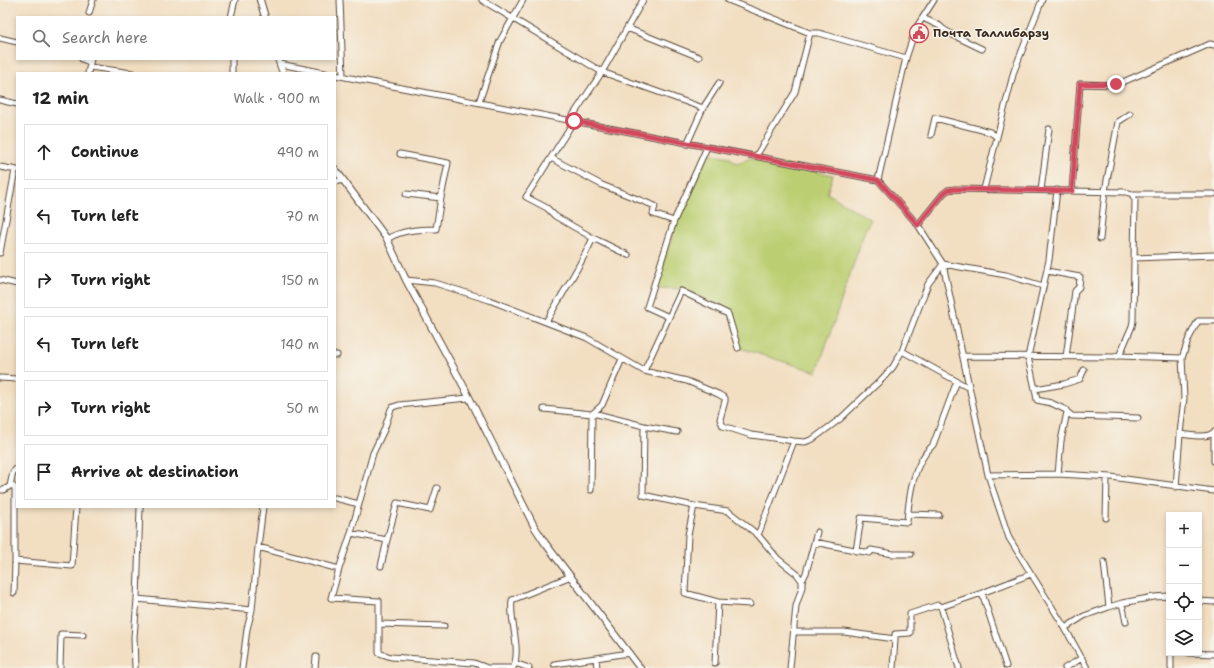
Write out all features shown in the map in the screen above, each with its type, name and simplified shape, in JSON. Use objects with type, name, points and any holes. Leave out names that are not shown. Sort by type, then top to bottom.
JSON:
[{"type":"main road","points":[[260,0],[265,16]]},
{"type":"main road","points":[[279,62],[283,72]]},
{"type":"main road","points":[[336,170],[388,239],[406,280],[534,526],[545,543],[640,668]]},
{"type":"street","points":[[89,13],[93,0]]},
{"type":"street","points":[[231,16],[235,0]]},
{"type":"street","points":[[340,0],[343,76]]},
{"type":"street","points":[[482,0],[602,72],[703,108]]},
{"type":"street","points":[[479,102],[500,41],[523,0]]},
{"type":"street","points":[[628,255],[593,238],[555,216],[547,208],[526,198],[602,72],[642,0]]},
{"type":"street","points":[[728,0],[810,33],[819,33],[906,58]]},
{"type":"street","points":[[878,180],[906,58],[916,28],[934,0]]},
{"type":"street","points":[[984,189],[1014,71],[1042,0]]},
{"type":"street","points":[[923,18],[982,49]]},
{"type":"street","points":[[627,28],[699,57]]},
{"type":"street","points":[[756,156],[795,92],[810,33]]},
{"type":"street","points":[[0,38],[16,42]]},
{"type":"street","points":[[1072,191],[1080,84],[1116,84],[1210,44],[1214,45]]},
{"type":"street","points":[[232,60],[232,72]]},
{"type":"street","points":[[279,62],[321,72]]},
{"type":"street","points":[[90,63],[128,72]]},
{"type":"street","points":[[336,75],[878,180],[918,225],[943,264],[988,475],[1009,538],[1065,628],[1087,668]]},
{"type":"street","points":[[686,144],[703,108],[719,83]]},
{"type":"street","points":[[0,100],[16,104]]},
{"type":"street","points":[[1100,239],[1105,191],[1118,122],[1130,114]]},
{"type":"street","points":[[931,135],[935,118],[990,132],[997,137]]},
{"type":"street","points":[[1041,190],[1049,129]]},
{"type":"street","points":[[669,317],[647,307],[674,221],[707,147]]},
{"type":"street","points":[[388,239],[396,233],[412,230],[436,229],[448,163],[400,154]]},
{"type":"street","points":[[551,158],[602,185],[654,206],[653,214],[674,221]]},
{"type":"street","points":[[0,167],[16,170],[0,252]]},
{"type":"street","points":[[336,182],[343,180]]},
{"type":"street","points":[[918,225],[943,194],[948,190],[955,189],[1105,191],[1126,192],[1132,194],[1214,194]]},
{"type":"street","points":[[1057,190],[1046,271],[1028,357],[1037,400],[1051,403],[1066,410],[1072,416],[1138,418]]},
{"type":"street","points":[[406,194],[441,198]]},
{"type":"street","points":[[1118,356],[1133,320],[1135,200],[1132,194]]},
{"type":"street","points":[[546,322],[582,262],[593,238]]},
{"type":"street","points":[[1134,258],[1214,255]]},
{"type":"street","points":[[943,264],[1006,275],[1043,286]]},
{"type":"street","points":[[406,280],[435,283],[489,300],[587,338],[644,370],[687,382],[722,396],[725,401],[720,420],[723,426],[751,434],[804,442],[813,439],[840,420],[880,381],[892,367],[902,351],[928,284],[943,264]]},
{"type":"street","points":[[1046,271],[1080,277],[1079,287],[1075,291],[1066,357]]},
{"type":"street","points":[[0,280],[16,284]]},
{"type":"street","points":[[644,370],[681,291],[728,314],[738,348]]},
{"type":"street","points":[[1176,487],[1184,398],[1182,358],[1189,338],[1198,321],[1214,321]]},
{"type":"street","points":[[902,351],[969,388]]},
{"type":"street","points":[[963,356],[1118,356],[1182,358]]},
{"type":"street","points":[[591,490],[592,414],[602,405],[622,359]]},
{"type":"street","points":[[1034,389],[1064,384],[1080,379],[1084,370]]},
{"type":"street","points":[[0,378],[16,379]]},
{"type":"street","points":[[856,551],[861,518],[907,522],[909,495],[918,466],[925,452],[933,445],[957,381]]},
{"type":"street","points":[[468,398],[403,404],[393,407],[373,453],[351,533],[330,598],[379,601],[378,653],[391,657],[474,663],[483,668],[513,668],[516,652],[511,608],[512,600],[571,576]]},
{"type":"street","points":[[544,409],[592,414],[677,432]]},
{"type":"street","points":[[1058,474],[1061,441],[1067,412]]},
{"type":"street","points":[[644,426],[643,495],[694,506],[728,511],[758,535],[778,559],[797,574],[802,581]]},
{"type":"street","points":[[1180,434],[1207,436],[1214,432],[1214,461]]},
{"type":"street","points":[[758,535],[794,441]]},
{"type":"street","points":[[0,490],[8,488],[11,484],[13,472],[16,469]]},
{"type":"street","points":[[988,475],[1058,474],[1107,477],[1214,491]]},
{"type":"street","points":[[1106,518],[1107,477]]},
{"type":"street","points":[[11,484],[15,488],[14,593]]},
{"type":"street","points":[[381,566],[397,503],[430,510],[437,488]]},
{"type":"street","points":[[336,498],[359,504]]},
{"type":"street","points":[[694,506],[688,535],[685,593],[718,602],[750,604]]},
{"type":"street","points":[[15,561],[72,566],[76,508]]},
{"type":"street","points":[[135,668],[134,637],[137,599],[140,508]]},
{"type":"street","points":[[242,668],[247,629],[252,610],[258,547],[264,508]]},
{"type":"street","points":[[908,514],[939,515]]},
{"type":"street","points":[[790,668],[796,606],[817,532]]},
{"type":"street","points":[[351,533],[387,540]]},
{"type":"street","points":[[814,542],[870,553],[871,550],[893,554],[911,554]]},
{"type":"street","points":[[258,547],[339,569]]},
{"type":"street","points":[[1104,562],[1109,607]]},
{"type":"street","points":[[893,668],[895,634],[910,632],[910,614],[938,605],[941,607],[982,594],[1031,574]]},
{"type":"street","points":[[982,594],[1006,666]]},
{"type":"street","points":[[1065,628],[1084,616],[1109,607],[1122,603],[1166,596]]},
{"type":"street","points":[[137,599],[252,610]]},
{"type":"street","points":[[1202,601],[1214,602]]},
{"type":"street","points":[[715,663],[718,602]]},
{"type":"street","points":[[1122,603],[1126,622]]},
{"type":"street","points":[[941,607],[959,668]]},
{"type":"street","points":[[379,624],[444,626]]},
{"type":"street","points":[[794,632],[844,632],[894,639]]},
{"type":"street","points":[[60,668],[61,634],[83,635]]},
{"type":"street","points":[[554,664],[629,653]]},
{"type":"street","points":[[1202,654],[1214,654]]},
{"type":"street","points":[[1170,656],[1171,668]]},
{"type":"street","points":[[315,668],[316,658]]},
{"type":"street","points":[[596,658],[597,668]]},
{"type":"street","points":[[1065,668],[1082,658]]},
{"type":"street","points":[[515,663],[529,668]]},
{"type":"green space","points":[[709,153],[730,157],[734,162],[739,163],[749,158],[833,175],[827,193],[871,220],[865,230],[817,372],[740,348],[730,312],[685,289],[654,288],[679,217]]},
{"type":"place","name":"Почта Таллибарзу","points":[[919,33]]},
{"type":"route","points":[[574,121],[686,144],[878,180],[918,225],[948,190],[1072,191],[1080,84],[1116,84]]}]
